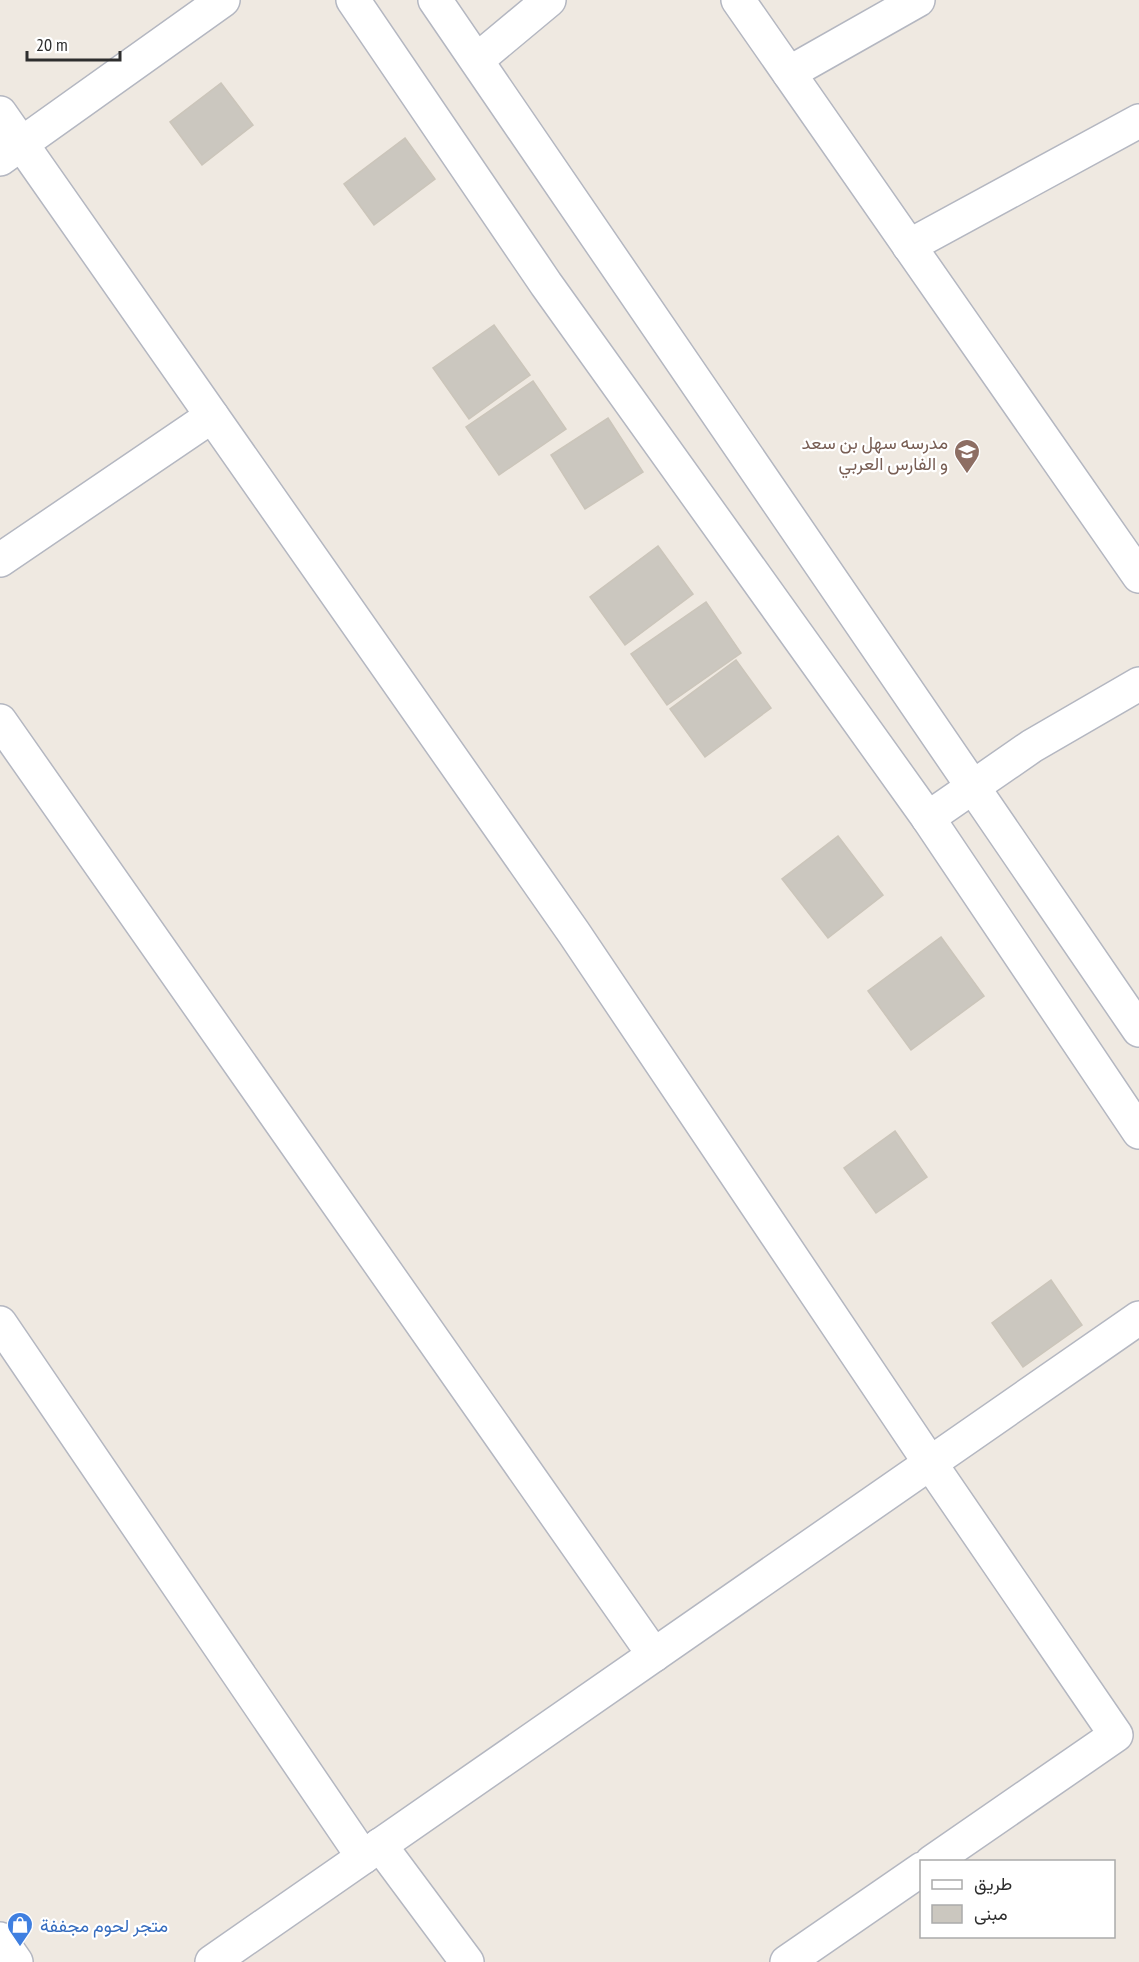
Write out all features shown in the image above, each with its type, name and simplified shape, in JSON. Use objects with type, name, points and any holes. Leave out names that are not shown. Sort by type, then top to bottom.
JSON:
[{"type":"street","points":[[353,0],[546,284],[928,818],[1139,1132]]},
{"type":"street","points":[[435,0],[972,787],[1136,1019]]},
{"type":"street","points":[[477,60],[549,0]]},
{"type":"street","points":[[738,0],[1139,576]]},
{"type":"street","points":[[789,73],[918,0]]},
{"type":"street","points":[[11,152],[205,5]]},
{"type":"street","points":[[0,113],[11,152],[213,416],[574,933],[930,1463],[1116,1735],[935,1860]]},
{"type":"street","points":[[909,246],[1139,121]]},
{"type":"street","points":[[0,560],[213,416]]},
{"type":"street","points":[[928,818],[1032,746],[1139,684]]},
{"type":"street","points":[[0,721],[654,1655]]},
{"type":"street","points":[[212,1962],[1139,1318]]},
{"type":"street","points":[[0,1323],[371,1851],[467,1962]]},
{"type":"street","points":[[787,1962],[920,1870]]},
{"type":"street","points":[[0,1939],[16,1962]]},
{"type":"building","points":[[221,83],[253,125],[202,165],[170,122]]},
{"type":"building","points":[[405,138],[435,179],[374,225],[344,184]]},
{"type":"building","points":[[494,325],[530,375],[469,419],[433,368]]},
{"type":"building","points":[[533,381],[566,429],[499,475],[466,427]]},
{"type":"building","points":[[608,418],[643,472],[585,509],[551,455]]},
{"type":"building","points":[[658,546],[693,594],[625,645],[590,597]]},
{"type":"building","points":[[706,602],[741,653],[667,705],[631,654]]},
{"type":"building","points":[[736,660],[771,708],[705,757],[670,709]]},
{"type":"building","points":[[838,836],[883,895],[828,938],[782,879]]},
{"type":"building","points":[[941,937],[984,996],[911,1050],[868,991]]},
{"type":"building","points":[[895,1131],[927,1177],[876,1213],[844,1168]]},
{"type":"building","points":[[1051,1280],[1082,1325],[1023,1367],[992,1323]]},
{"type":"place","name":"مدرسه سهل بن سعد و الفارس العربي","points":[[967,475]]},
{"type":"place","name":"متجر لحوم مجففة","points":[[20,1948]]}]
